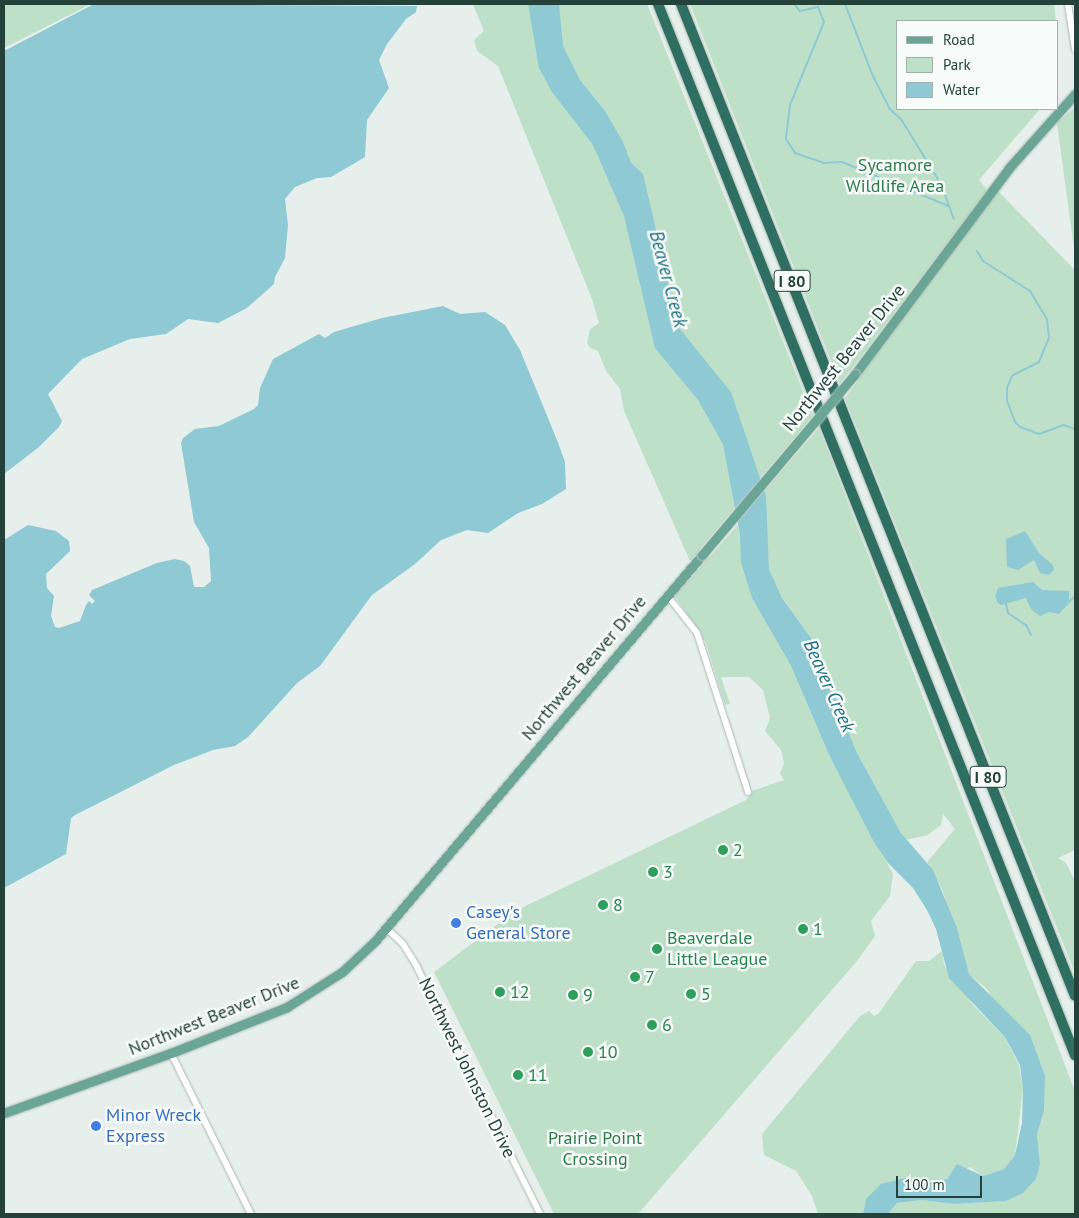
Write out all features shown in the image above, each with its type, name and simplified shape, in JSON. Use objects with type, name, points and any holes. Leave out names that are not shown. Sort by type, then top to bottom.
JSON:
[{"type":"highway","name":"I 80","points":[[658,4],[1075,1054]]},
{"type":"highway","name":"I 80","points":[[681,4],[1075,996]]},
{"type":"main road","name":"Northwest Beaver Drive","points":[[4,1112],[171,1053],[302,1000],[342,972],[386,928],[855,374],[1009,168],[1075,94]]},
{"type":"street","points":[[1068,4],[1075,49]]},
{"type":"street","points":[[668,596],[692,624],[701,641],[748,792]]},
{"type":"street","name":"Northwest Johnston Drive","points":[[386,928],[403,944],[416,965],[540,1214]]},
{"type":"street","points":[[171,1053],[251,1214]]},
{"type":"green space","points":[[4,4],[91,4],[4,48]]},
{"type":"green space","points":[[473,4],[647,4],[813,416],[690,561],[624,411],[620,389],[606,371],[598,351],[590,348],[587,343],[590,329],[599,323],[592,299],[498,66],[477,51],[474,40],[484,31]]},
{"type":"green space","name":"Sycamore Wildlife Area","points":[[690,4],[1054,4],[1056,20],[896,20],[896,110],[1039,110],[979,180],[987,190],[840,384]]},
{"type":"green space","points":[[1075,107],[1075,256],[1057,123]]},
{"type":"green space","points":[[998,191],[1075,270],[1075,850],[1058,858],[1066,863],[1075,881],[1075,973],[845,398]]},
{"type":"green space","points":[[819,428],[1075,1091],[1075,1214],[888,1214],[897,1203],[922,1200],[953,1204],[1006,1201],[1040,1164],[1037,1134],[1044,1111],[987,989],[969,974],[942,889],[927,862],[955,829],[943,814],[941,825],[928,835],[906,840],[857,753],[811,638],[782,598],[769,569],[764,491]]},
{"type":"green space","name":"Prairie Point Crossing","points":[[738,525],[752,598],[791,666],[830,757],[893,874],[890,896],[871,921],[875,936],[857,961],[638,1214],[554,1214],[434,972],[515,911],[746,800],[752,791],[784,780],[780,774],[784,763],[781,750],[765,731],[770,718],[763,690],[749,677],[721,677],[730,704],[725,705],[706,643],[675,596]]},
{"type":"green space","points":[[942,951],[944,965],[973,1005],[1005,1037],[1019,1065],[1023,1088],[1015,1155],[1004,1169],[983,1176],[970,1167],[936,1183],[924,1179],[866,1199],[863,1214],[818,1214],[812,1196],[796,1171],[764,1155],[762,1134],[860,1016],[869,1011],[874,1016],[879,1013],[916,961],[929,961]]},
{"type":"water","points":[[94,4],[417,6],[416,12],[406,19],[387,44],[379,60],[389,88],[367,120],[365,157],[331,177],[317,178],[295,187],[285,199],[288,225],[285,258],[275,277],[274,284],[247,308],[218,323],[188,319],[166,334],[130,339],[82,359],[48,394],[62,421],[59,427],[39,447],[4,474],[4,51]]},
{"type":"water","name":"Beaver Creek","points":[[528,4],[559,4],[563,46],[580,80],[605,111],[623,142],[631,163],[643,174],[679,328],[731,392],[766,496],[769,569],[782,598],[811,638],[857,753],[901,833],[933,870],[957,928],[969,974],[1030,1035],[1045,1076],[1044,1111],[1037,1134],[1040,1164],[1036,1179],[1023,1193],[1006,1201],[953,1204],[922,1200],[897,1203],[888,1214],[863,1214],[866,1199],[881,1184],[905,1178],[936,1183],[948,1178],[957,1164],[983,1176],[1004,1169],[1015,1155],[1022,1123],[1023,1088],[1020,1065],[1005,1037],[949,978],[936,929],[927,910],[913,888],[888,863],[874,842],[830,757],[791,666],[752,598],[741,562],[740,535],[723,444],[698,400],[655,348],[624,216],[593,145],[552,92],[539,68]]},
{"type":"water","points":[[443,306],[460,314],[485,312],[505,325],[520,350],[557,440],[565,462],[566,489],[542,504],[518,513],[488,533],[467,530],[441,540],[415,564],[372,595],[320,666],[297,683],[248,737],[235,746],[213,750],[174,765],[75,815],[71,818],[66,854],[4,888],[4,540],[28,525],[56,531],[69,541],[70,551],[46,574],[47,588],[54,596],[51,616],[55,627],[59,628],[80,621],[89,601],[92,604],[95,601],[89,595],[92,590],[157,563],[175,559],[184,561],[190,566],[194,587],[204,587],[211,581],[209,548],[194,522],[181,443],[183,438],[195,429],[219,426],[254,409],[258,405],[260,388],[273,359],[319,334],[325,338],[334,332],[382,318]]},
{"type":"water","points":[[1025,531],[1039,553],[1053,565],[1054,570],[1049,575],[1040,573],[1034,560],[1018,570],[1007,567],[1006,539]]},
{"type":"water","points":[[1033,582],[1042,590],[1069,591],[1069,600],[1059,614],[1049,612],[1040,616],[1031,609],[1026,598],[1001,605],[998,603],[995,596],[998,588]]},
{"type":"waterway","points":[[794,4],[800,11],[818,7],[824,22],[790,105],[786,139],[795,153],[824,163],[842,162],[949,206]]},
{"type":"waterway","points":[[845,4],[872,74],[889,108],[901,119],[941,184],[954,219]]},
{"type":"waterway","points":[[977,251],[983,261],[1030,291],[1047,319],[1049,338],[1039,362],[1012,376],[1007,388],[1007,401],[1015,422],[1020,427],[1039,434],[1064,425],[1075,429]]},
{"type":"waterway","points":[[1059,612],[1075,596]]},
{"type":"waterway","points":[[1006,604],[1008,613],[1026,625],[1031,635]]},
{"type":"place","name":"2","points":[[723,850]]},
{"type":"place","name":"3","points":[[653,872]]},
{"type":"place","name":"8","points":[[603,905]]},
{"type":"place","name":"Casey's General Store","points":[[456,923]]},
{"type":"place","name":"1","points":[[803,929]]},
{"type":"place","name":"Beaverdale Little League","points":[[657,949]]},
{"type":"place","name":"7","points":[[635,977]]},
{"type":"place","name":"12","points":[[500,992]]},
{"type":"place","name":"5","points":[[691,994]]},
{"type":"place","name":"9","points":[[573,995]]},
{"type":"place","name":"6","points":[[652,1025]]},
{"type":"place","name":"10","points":[[588,1052]]},
{"type":"place","name":"11","points":[[518,1075]]},
{"type":"place","name":"Minor Wreck Express","points":[[96,1126]]}]
